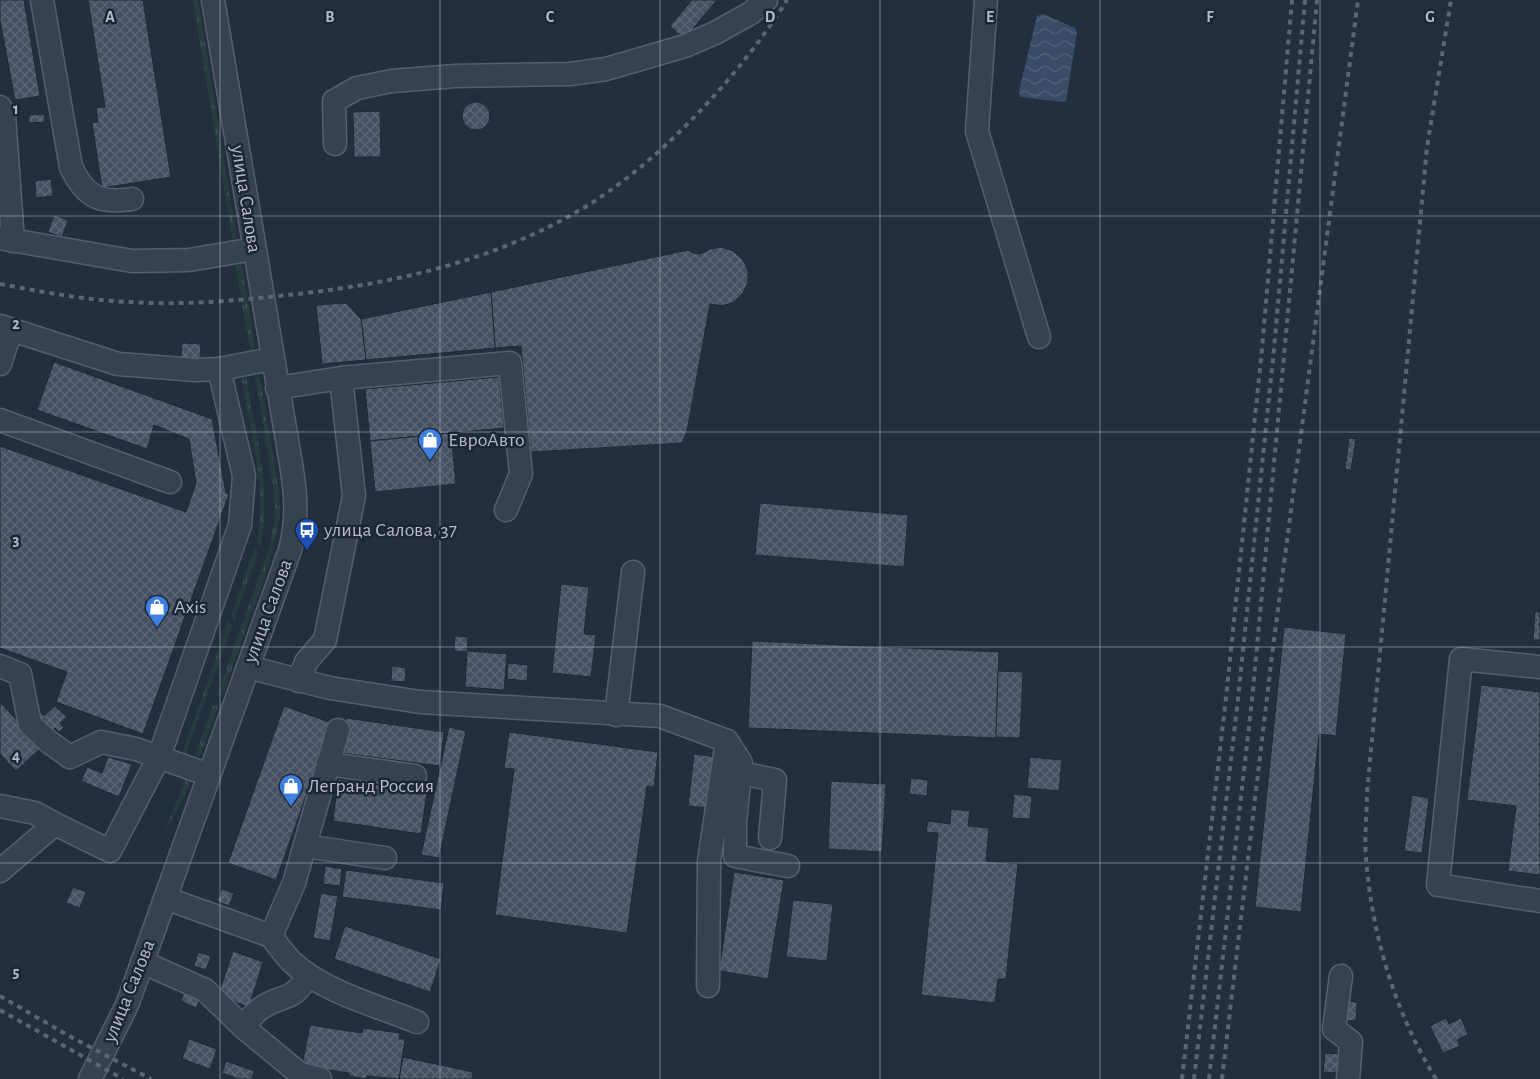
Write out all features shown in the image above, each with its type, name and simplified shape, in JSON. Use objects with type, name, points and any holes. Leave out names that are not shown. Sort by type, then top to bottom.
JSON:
[{"type":"street","points":[[42,0],[71,167],[78,181],[90,194],[102,200],[132,198]]},
{"type":"street","name":"улица Салова","points":[[90,1079],[127,1005],[290,550],[296,524],[295,490],[214,0]]},
{"type":"street","points":[[335,144],[334,101],[357,88],[392,81],[455,76],[570,74],[606,69],[685,46],[715,33],[751,13],[766,0]]},
{"type":"street","points":[[986,0],[977,131],[1039,337]]},
{"type":"street","points":[[0,107],[4,115],[6,240],[132,262],[189,260],[254,249]]},
{"type":"street","points":[[0,364],[6,328],[118,364],[196,370],[219,369],[272,359]]},
{"type":"street","points":[[277,388],[341,378],[510,363],[521,474],[506,510]]},
{"type":"street","points":[[0,806],[35,813],[110,851],[159,757],[240,525],[244,476],[219,369]]},
{"type":"street","points":[[299,681],[306,662],[325,640],[354,496],[341,378]]},
{"type":"street","points":[[0,420],[170,482]]},
{"type":"street","points":[[616,715],[633,572]]},
{"type":"street","points":[[1540,667],[1461,659],[1438,884],[1540,901]]},
{"type":"street","points":[[0,666],[20,674],[30,724],[49,742],[70,757],[102,742],[159,757],[209,775]]},
{"type":"street","points":[[248,668],[330,688],[420,702],[616,715],[660,716],[727,741],[741,763],[735,822],[735,856],[788,866]]},
{"type":"street","points":[[271,936],[294,883],[338,730]]},
{"type":"street","points":[[708,986],[709,861],[727,741]]},
{"type":"street","points":[[328,764],[414,776]]},
{"type":"street","points":[[740,772],[775,780],[770,838]]},
{"type":"street","points":[[0,871],[56,824]]},
{"type":"street","points":[[305,846],[385,858]]},
{"type":"street","points":[[165,898],[271,936],[292,962],[308,975],[325,985],[417,1022]]},
{"type":"street","points":[[142,962],[205,990],[243,1027],[300,1074],[320,1079]]},
{"type":"street","points":[[243,1027],[263,1007],[292,996],[300,989],[308,975]]},
{"type":"street","points":[[1341,976],[1334,1029],[1350,1042],[1348,1079]]},
{"type":"green space","points":[[193,0],[198,0],[237,240],[233,244]]},
{"type":"green space","points":[[235,262],[242,265],[255,347],[250,350]]},
{"type":"green space","points":[[246,375],[263,483],[263,526],[260,546],[257,540],[260,521],[259,480],[241,376]]},
{"type":"green space","points":[[255,376],[260,377],[279,491],[280,516],[269,565],[222,696],[217,694],[270,546],[275,516],[274,491]]},
{"type":"green space","points":[[255,547],[258,553],[234,620],[231,615]]},
{"type":"green space","points":[[229,620],[232,627],[185,755],[182,754]]},
{"type":"green space","points":[[213,705],[218,707],[200,757],[194,758]]},
{"type":"green space","points":[[186,779],[190,785],[164,833]]},
{"type":"water","points":[[1043,14],[1075,28],[1077,32],[1066,101],[1062,102],[1020,97],[1019,91],[1037,16]]},
{"type":"building","points":[[0,0],[24,0],[40,96],[15,100],[0,20]]},
{"type":"building","points":[[88,0],[143,0],[171,177],[102,188],[92,123],[98,122],[96,108],[105,107]]},
{"type":"building","points":[[692,0],[717,0],[684,39],[670,26]]},
{"type":"building","points":[[476,102],[486,106],[490,116],[486,126],[476,130],[466,126],[462,116],[466,106]]},
{"type":"building","points":[[380,111],[381,157],[354,157],[353,112]]},
{"type":"building","points":[[44,114],[45,122],[29,123],[29,115]]},
{"type":"building","points":[[51,179],[53,196],[36,198],[35,181]]},
{"type":"building","points":[[54,215],[68,220],[62,237],[48,232]]},
{"type":"building","points":[[722,247],[733,251],[742,259],[748,270],[748,282],[743,293],[734,302],[722,306],[710,304],[687,431],[682,443],[531,452],[521,346],[495,348],[491,292],[688,250],[701,254],[710,249]]},
{"type":"building","points":[[491,292],[495,348],[366,360],[361,319]]},
{"type":"building","points":[[346,303],[361,319],[366,360],[322,364],[316,305]]},
{"type":"building","points":[[182,343],[201,344],[200,359],[181,358]]},
{"type":"building","points":[[54,362],[212,419],[226,493],[229,494],[143,734],[56,702],[67,672],[0,648],[0,446],[186,512],[196,483],[189,439],[154,425],[147,449],[37,410]]},
{"type":"building","points":[[499,377],[504,428],[370,441],[365,389]]},
{"type":"building","points":[[451,433],[456,484],[375,492],[370,441]]},
{"type":"building","points":[[1349,438],[1356,439],[1351,470],[1345,469]]},
{"type":"building","points":[[760,503],[908,515],[904,567],[755,555]]},
{"type":"building","points":[[561,584],[589,587],[584,634],[596,635],[591,677],[552,673]]},
{"type":"building","points":[[1535,612],[1540,612],[1540,640],[1533,640]]},
{"type":"building","points":[[1284,627],[1346,634],[1336,736],[1319,734],[1301,912],[1255,907]]},
{"type":"building","points":[[455,636],[468,637],[467,652],[454,651]]},
{"type":"building","points":[[752,641],[999,652],[996,738],[748,728]]},
{"type":"building","points":[[467,651],[507,654],[504,690],[465,687]]},
{"type":"building","points":[[508,663],[528,665],[527,681],[507,679]]},
{"type":"building","points":[[392,666],[406,668],[405,682],[391,681]]},
{"type":"building","points":[[998,671],[1023,672],[1020,738],[996,737]]},
{"type":"building","points":[[1481,685],[1540,692],[1540,875],[1508,871],[1516,806],[1467,800]]},
{"type":"building","points":[[0,702],[42,747],[16,771],[0,754]]},
{"type":"building","points":[[55,706],[67,717],[60,723],[64,728],[59,732],[55,728],[49,734],[37,715],[40,712],[44,716]]},
{"type":"building","points":[[284,706],[332,723],[276,880],[228,863]]},
{"type":"building","points":[[346,718],[444,732],[440,766],[341,753]]},
{"type":"building","points":[[449,727],[466,731],[439,858],[421,855]]},
{"type":"building","points":[[509,732],[658,752],[654,787],[647,786],[627,933],[495,915],[514,769],[504,768]]},
{"type":"building","points":[[694,754],[716,757],[710,808],[688,806]]},
{"type":"building","points":[[108,757],[132,764],[119,797],[81,781],[87,767],[102,773]]},
{"type":"building","points":[[1030,757],[1062,760],[1059,791],[1027,788]]},
{"type":"building","points":[[911,778],[928,780],[927,796],[909,794]]},
{"type":"building","points":[[338,779],[427,792],[421,834],[333,821]]},
{"type":"building","points":[[831,781],[886,784],[882,852],[828,849]]},
{"type":"building","points":[[1014,794],[1032,796],[1030,819],[1012,818]]},
{"type":"building","points":[[1412,795],[1429,798],[1422,853],[1404,851]]},
{"type":"building","points":[[951,809],[970,811],[968,826],[989,828],[986,861],[1018,864],[1006,979],[998,979],[995,1003],[921,995],[938,833],[926,832],[928,821],[950,824]]},
{"type":"building","points":[[325,866],[342,869],[340,886],[323,884]]},
{"type":"building","points":[[346,870],[444,883],[441,910],[342,897]]},
{"type":"building","points":[[734,872],[784,880],[768,979],[719,971]]},
{"type":"building","points":[[73,887],[86,892],[80,908],[66,903]]},
{"type":"building","points":[[222,889],[234,893],[229,906],[217,901]]},
{"type":"building","points":[[321,893],[338,896],[330,941],[313,938]]},
{"type":"building","points":[[793,900],[833,904],[827,961],[786,957]]},
{"type":"building","points":[[345,926],[441,959],[430,992],[334,959]]},
{"type":"building","points":[[233,951],[263,962],[249,1007],[218,996]]},
{"type":"building","points":[[198,952],[211,956],[206,970],[194,966]]},
{"type":"building","points":[[185,990],[201,997],[196,1008],[181,1001]]},
{"type":"building","points":[[1344,1001],[1357,1002],[1356,1021],[1343,1020]]},
{"type":"building","points":[[1446,1018],[1449,1024],[1461,1018],[1468,1034],[1457,1040],[1460,1046],[1443,1053],[1430,1026]]},
{"type":"building","points":[[310,1025],[362,1033],[363,1028],[400,1033],[399,1039],[405,1039],[399,1079],[367,1076],[366,1079],[349,1076],[349,1073],[302,1066]]},
{"type":"building","points":[[189,1039],[217,1049],[210,1069],[182,1059]]},
{"type":"building","points":[[1325,1053],[1342,1054],[1341,1073],[1323,1072]]},
{"type":"building","points":[[403,1057],[473,1072],[472,1078],[476,1079],[399,1079]]},
{"type":"building","points":[[226,1061],[254,1071],[252,1079],[239,1079],[222,1073]]},
{"type":"railway","points":[[0,284],[113,301],[146,303],[216,302],[350,287],[432,270],[472,258],[548,227],[585,207],[642,166],[670,141],[723,86],[747,57],[787,0]]},
{"type":"railway","points":[[1182,1079],[1226,698],[1262,349],[1292,0]]},
{"type":"railway","points":[[1194,1079],[1238,699],[1274,349],[1305,0]]},
{"type":"railway","points":[[1209,1079],[1252,700],[1317,0]]},
{"type":"railway","points":[[1222,1079],[1272,655],[1358,0]]},
{"type":"railway","points":[[1436,1079],[1421,1054],[1397,1000],[1388,973],[1374,916],[1365,842],[1367,793],[1427,147],[1451,0]]},
{"type":"railway","points":[[0,996],[73,1038],[151,1079]]},
{"type":"railway","points":[[0,1010],[123,1079]]},
{"type":"place","name":"ЕвроАвто","points":[[430,461]]},
{"type":"place","name":"улица Салова, 37","points":[[307,551]]},
{"type":"place","name":"Axis","points":[[157,628]]},
{"type":"place","name":"Легранд Россия","points":[[291,807]]}]
